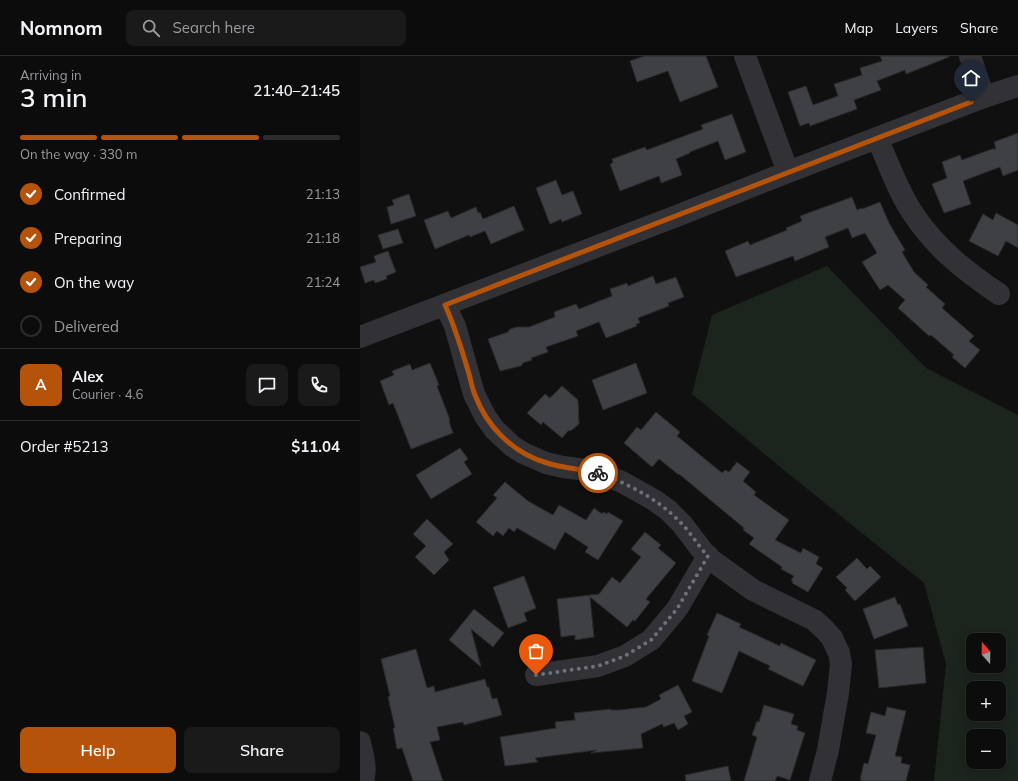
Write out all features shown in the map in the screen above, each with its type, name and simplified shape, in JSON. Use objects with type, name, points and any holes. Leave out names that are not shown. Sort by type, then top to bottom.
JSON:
[{"type":"street","points":[[745,56],[788,172]]},
{"type":"street","points":[[970,56],[984,97]]},
{"type":"street","points":[[360,337],[674,218],[788,172],[984,97],[1018,86]]},
{"type":"street","points":[[877,138],[902,195],[927,233],[944,253],[999,294]]},
{"type":"street","points":[[445,305],[455,326],[474,394],[485,416],[494,429],[507,442],[522,453],[546,463],[580,469],[622,482],[654,500],[668,510],[682,524],[708,556],[753,590],[814,620],[832,638],[839,653],[841,664],[838,693],[828,750],[820,781]]},
{"type":"street","points":[[536,675],[598,666],[625,656],[651,640],[677,609],[708,556]]},
{"type":"street","points":[[360,742],[365,764],[363,781]]},
{"type":"shaded area","points":[[827,266],[926,368],[1018,415],[1018,781],[934,781],[946,664],[924,583],[692,394],[712,315]]},
{"type":"building","points":[[644,56],[706,56],[718,87],[680,102],[668,71],[637,82],[630,61]]},
{"type":"building","points":[[880,56],[949,57],[906,74],[905,70],[877,81],[881,90],[854,100],[857,109],[810,126],[809,123],[800,126],[788,92],[806,86],[813,105],[838,96],[834,84],[862,75],[860,68],[882,61]]},
{"type":"building","points":[[732,114],[746,152],[725,160],[718,141],[676,159],[682,175],[661,183],[659,176],[620,191],[610,164],[613,163],[612,159],[645,147],[647,150],[703,129],[701,125]]},
{"type":"building","points":[[1018,133],[1018,170],[1003,176],[1000,167],[963,181],[971,204],[944,213],[932,184],[947,178],[942,162],[960,155],[962,160],[992,149],[996,149],[994,142]]},
{"type":"building","points":[[556,180],[562,195],[573,191],[582,214],[562,222],[561,219],[550,224],[536,188]]},
{"type":"building","points":[[409,194],[416,216],[391,224],[387,207],[394,205],[392,200]]},
{"type":"building","points":[[852,197],[857,210],[880,202],[889,223],[905,250],[902,252],[914,272],[928,285],[926,287],[945,304],[942,308],[974,336],[969,341],[980,350],[965,368],[952,357],[954,355],[931,335],[929,336],[898,308],[905,300],[888,285],[880,290],[862,262],[877,253],[865,233],[852,238],[848,228],[825,237],[829,247],[795,261],[793,256],[736,277],[725,251],[748,241],[750,245],[787,230],[786,228],[802,221],[800,216]]},
{"type":"building","points":[[514,206],[524,230],[491,244],[485,231],[470,237],[469,235],[435,249],[424,220],[448,211],[451,218],[476,207],[478,213],[480,212],[483,219]]},
{"type":"building","points":[[996,213],[1018,225],[1018,248],[1006,241],[998,256],[969,241],[983,214],[993,220]]},
{"type":"building","points":[[398,229],[403,243],[383,249],[378,235]]},
{"type":"building","points":[[388,251],[396,272],[386,276],[387,279],[375,283],[374,280],[365,283],[360,267],[376,262],[374,256]]},
{"type":"building","points":[[653,276],[656,284],[676,277],[684,297],[668,303],[669,306],[638,318],[640,323],[636,324],[637,326],[606,338],[599,322],[576,331],[578,336],[546,347],[548,352],[531,358],[532,360],[523,363],[521,366],[500,371],[488,339],[508,332],[510,329],[517,327],[529,327],[555,317],[554,312],[576,304],[579,309],[612,296],[610,289],[627,283],[628,286]]},
{"type":"building","points":[[430,363],[439,385],[437,386],[450,420],[453,433],[411,449],[393,403],[389,405],[380,381],[394,375],[392,371],[410,364],[412,370]]},
{"type":"building","points":[[636,363],[647,393],[603,410],[592,380]]},
{"type":"building","points":[[562,386],[578,400],[579,424],[572,430],[568,431],[562,438],[543,422],[541,425],[527,413],[545,394],[550,398]]},
{"type":"building","points":[[656,412],[680,432],[677,436],[722,473],[725,470],[729,472],[737,462],[750,472],[743,481],[756,492],[754,495],[789,520],[775,540],[801,553],[803,548],[819,557],[816,564],[823,568],[808,592],[792,583],[793,581],[791,580],[794,576],[781,569],[782,567],[749,544],[754,538],[743,530],[744,528],[679,474],[659,459],[652,467],[624,443],[637,427],[641,430]]},
{"type":"building","points":[[460,448],[468,459],[464,462],[472,474],[431,499],[416,475]]},
{"type":"building","points":[[505,482],[528,501],[553,515],[559,505],[586,520],[594,508],[602,514],[603,512],[607,514],[608,512],[623,521],[598,560],[585,552],[588,547],[565,532],[555,550],[517,528],[514,532],[509,528],[503,536],[497,531],[493,536],[476,522],[497,498],[493,495]]},
{"type":"building","points":[[427,519],[453,544],[444,552],[449,560],[434,575],[415,557],[426,546],[413,534]]},
{"type":"building","points":[[645,532],[661,545],[658,548],[676,563],[646,599],[650,602],[635,621],[633,620],[627,627],[590,597],[594,637],[575,640],[575,635],[561,637],[557,599],[599,594],[612,577],[620,583],[641,557],[631,549]]},
{"type":"building","points":[[857,558],[867,569],[870,566],[881,577],[855,601],[845,590],[847,588],[836,577]]},
{"type":"building","points":[[524,576],[536,608],[524,613],[527,621],[508,628],[493,587]]},
{"type":"building","points":[[895,597],[898,605],[900,604],[908,626],[874,639],[863,609]]},
{"type":"building","points":[[474,609],[504,633],[493,647],[471,629],[481,667],[449,640]]},
{"type":"building","points":[[717,613],[741,624],[739,627],[780,646],[781,643],[816,660],[803,686],[768,669],[770,666],[739,651],[722,693],[692,681],[709,636],[707,635]]},
{"type":"building","points":[[923,647],[926,683],[879,688],[875,650]]},
{"type":"building","points":[[416,649],[427,688],[434,686],[435,692],[485,679],[492,699],[497,698],[502,715],[464,725],[463,722],[437,727],[440,740],[430,742],[443,781],[413,781],[402,748],[397,749],[393,728],[395,728],[388,697],[390,696],[381,659]]},
{"type":"building","points":[[678,685],[692,712],[684,716],[688,724],[678,730],[674,723],[664,727],[662,724],[641,734],[643,748],[591,753],[597,750],[535,758],[538,762],[505,766],[500,737],[556,728],[555,722],[575,720],[574,713],[646,707],[661,699],[659,695]]},
{"type":"building","points":[[764,705],[794,714],[791,724],[798,726],[797,730],[805,733],[790,780],[777,776],[775,781],[744,781],[757,737],[752,735],[757,721],[759,722]]},
{"type":"building","points":[[887,707],[906,711],[895,756],[902,757],[901,763],[910,765],[906,781],[861,781],[860,779],[864,763],[868,764],[876,735],[866,733],[871,712],[885,716]]},
{"type":"building","points":[[728,766],[731,781],[686,781],[685,775]]},
{"type":"way so far","points":[[536,675],[598,666],[625,656],[651,640],[677,609],[708,556],[682,524],[668,510],[654,500],[622,482],[598,473]]},
{"type":"route","points":[[598,473],[546,463],[522,453],[494,429],[485,416],[474,394],[455,326],[445,305],[674,218],[788,172],[971,102]]}]
